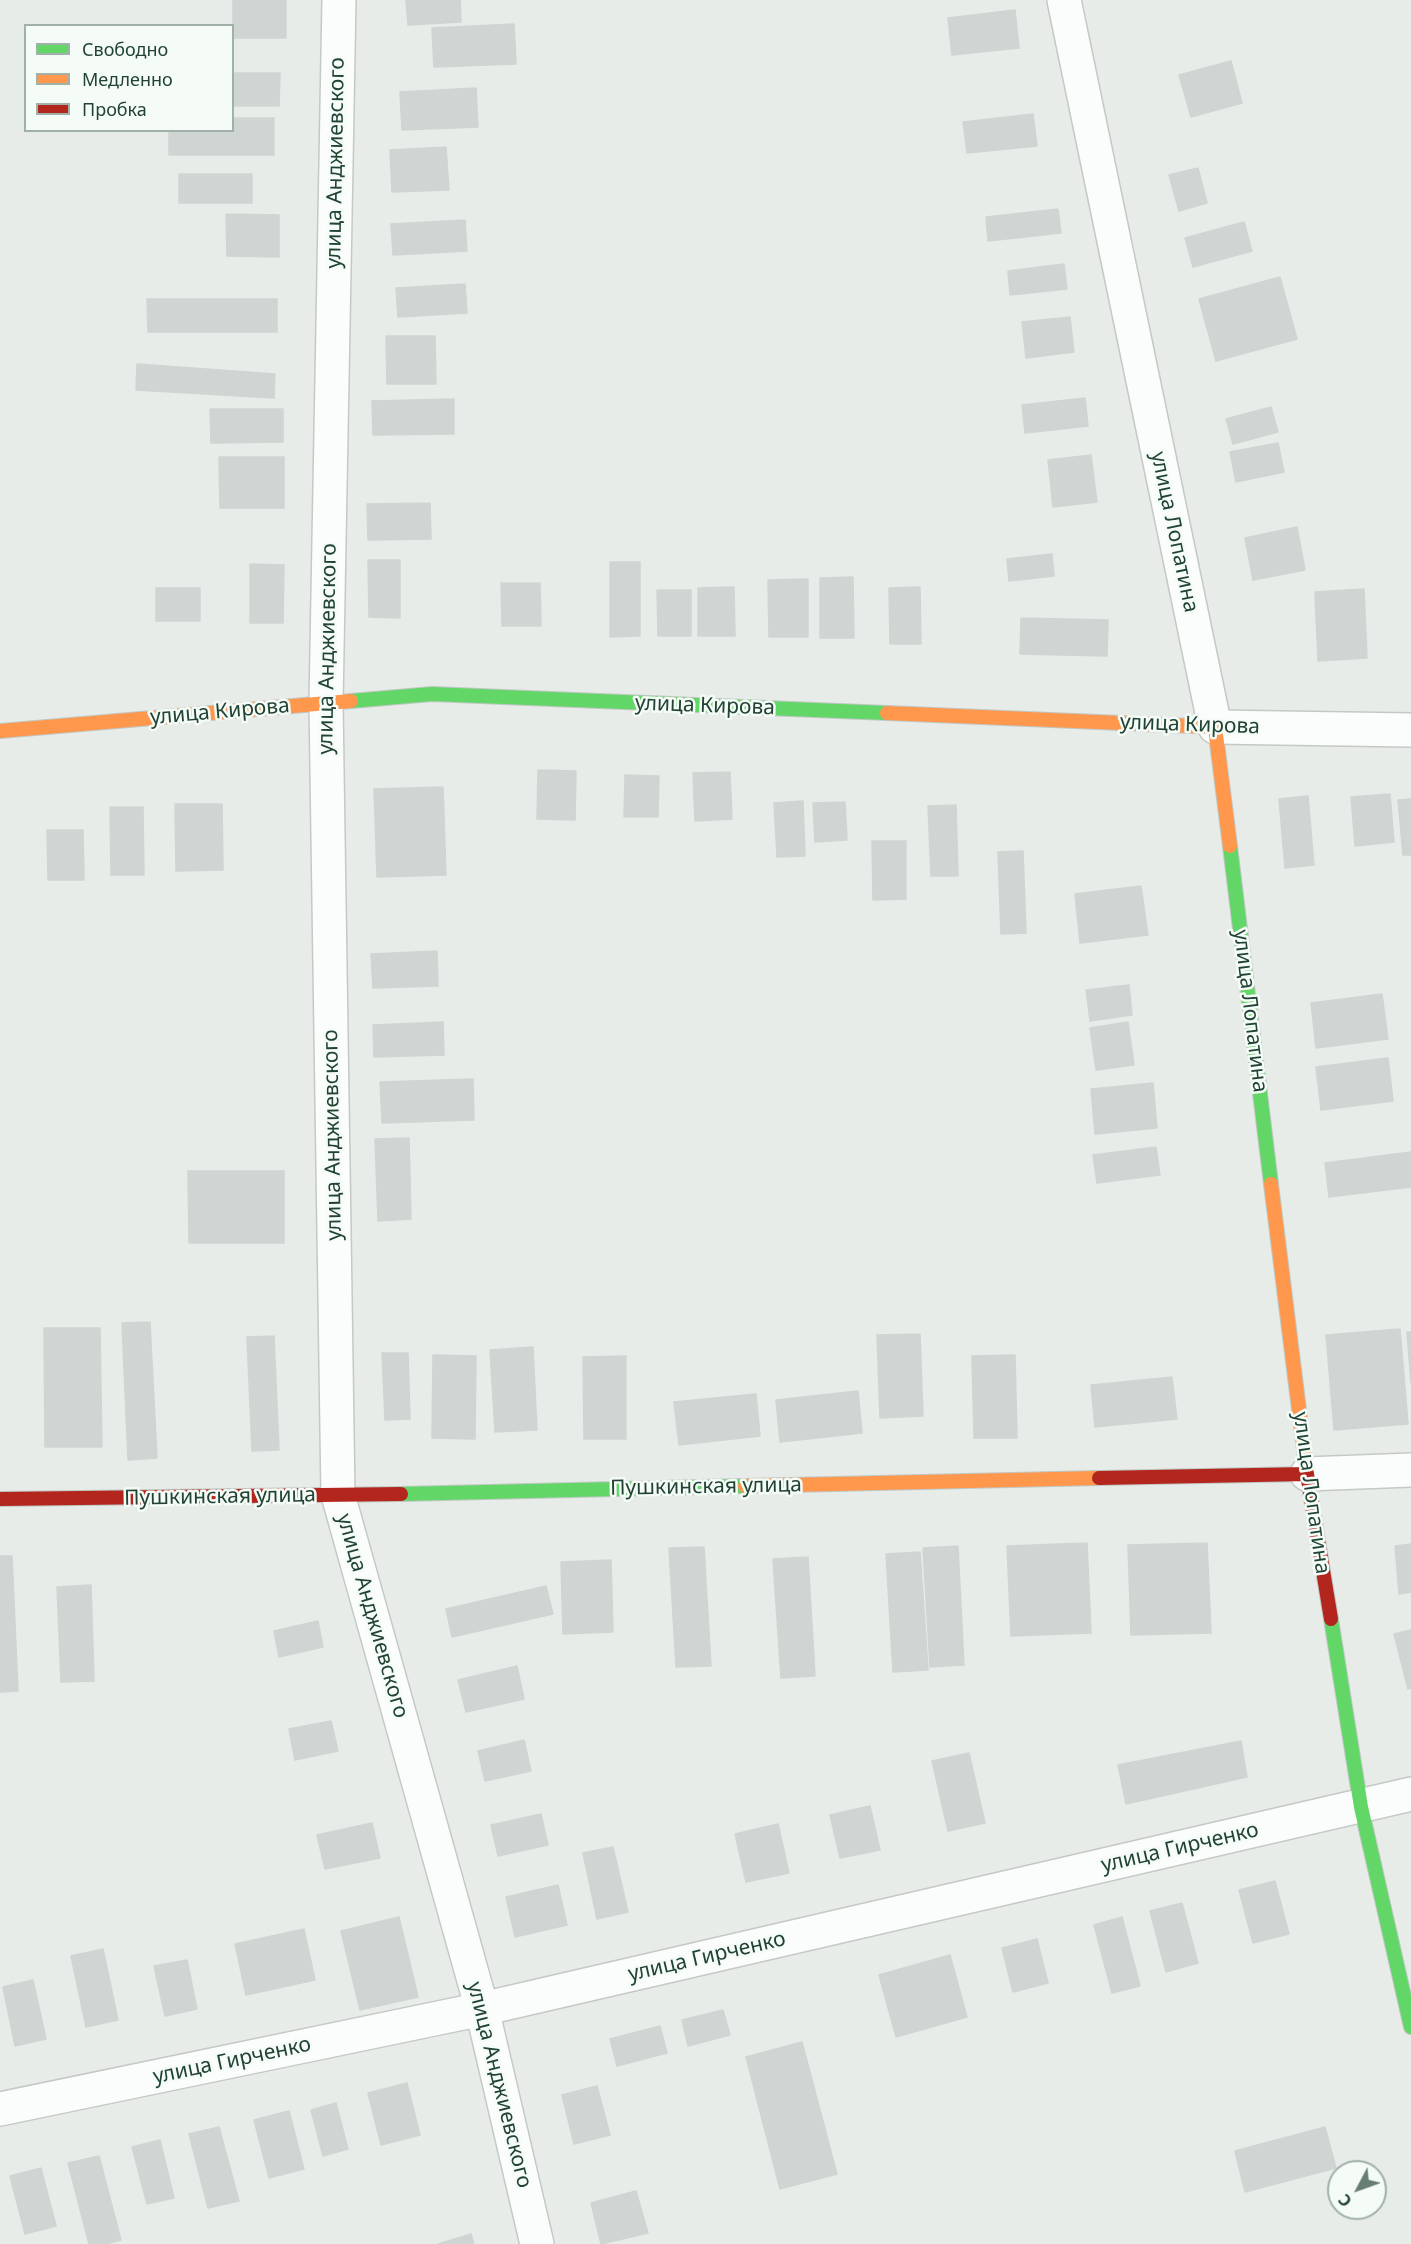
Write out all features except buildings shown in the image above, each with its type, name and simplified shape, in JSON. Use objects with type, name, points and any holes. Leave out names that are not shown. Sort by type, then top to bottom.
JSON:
[{"type":"street","name":"улица Анджиевского","points":[[339,0],[326,704],[338,1496],[482,2009],[537,2244]]},
{"type":"street","name":"улица Лопатина","points":[[1064,0],[1215,727],[1307,1474],[1361,1807],[1411,2027]]},
{"type":"street","name":"улица Кирова","points":[[0,731],[432,694],[1215,727],[1411,730]]},
{"type":"street","name":"Пушкинская улица","points":[[0,1499],[338,1496],[1411,1470]]},
{"type":"street","name":"улица Гирченко","points":[[0,2109],[482,2009],[1411,1794]]},
{"type":"traffic: fast","points":[[351,701],[432,694],[887,713]]},
{"type":"traffic: fast","points":[[1230,846],[1271,1184]]},
{"type":"traffic: fast","points":[[401,1494],[745,1486]]},
{"type":"traffic: fast","points":[[1331,1619],[1361,1807],[1411,2027]]},
{"type":"traffic: slow","points":[[0,731],[351,701]]},
{"type":"traffic: slow","points":[[887,713],[1215,727],[1230,846]]},
{"type":"traffic: slow","points":[[1271,1184],[1307,1474]]},
{"type":"traffic: slow","points":[[745,1486],[1099,1478]]},
{"type":"traffic: jam","points":[[1099,1478],[1307,1474],[1331,1619]]},
{"type":"traffic: jam","points":[[0,1499],[401,1494]]}]
